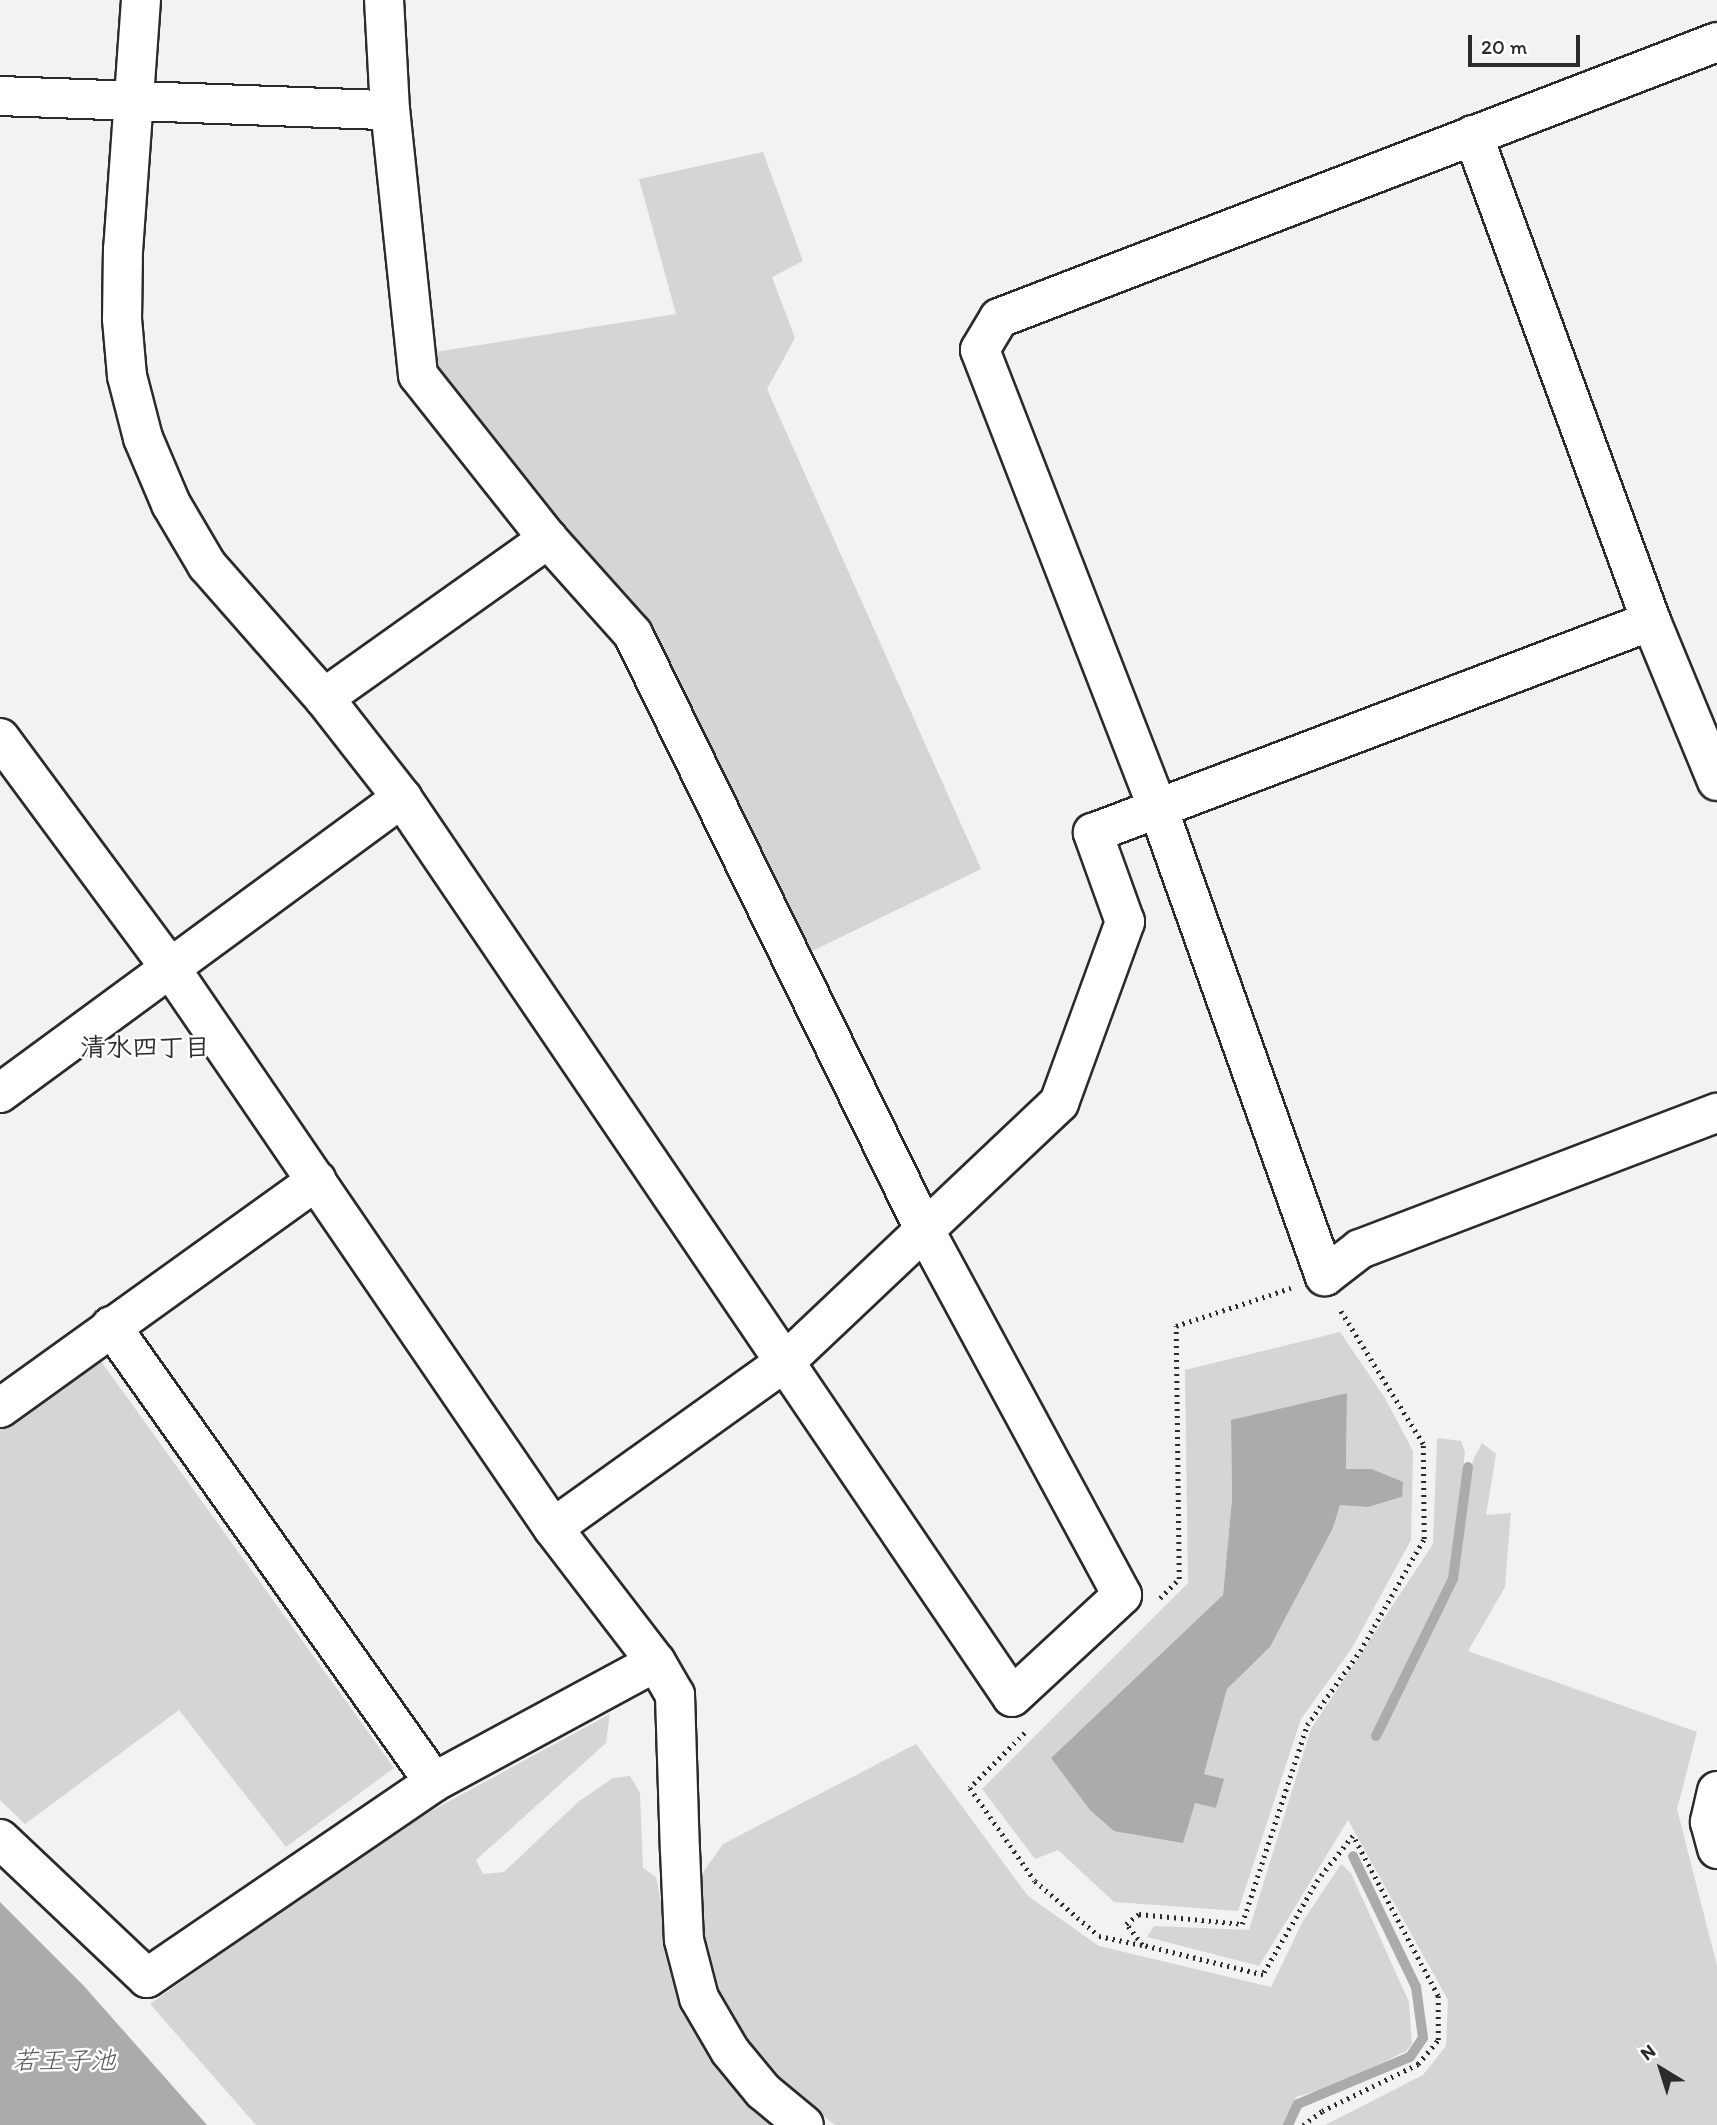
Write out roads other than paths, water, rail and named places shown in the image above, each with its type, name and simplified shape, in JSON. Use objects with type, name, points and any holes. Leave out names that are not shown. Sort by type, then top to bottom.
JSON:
[{"type":"street","points":[[141,0],[122,319],[127,376],[143,438],[171,504],[206,565],[324,698],[402,798],[1012,1697],[1122,1595],[926,1233],[633,634],[548,539],[418,375],[390,110],[384,0]]},
{"type":"street","points":[[1717,42],[999,318],[980,349],[1158,808],[1325,1276],[1360,1249],[1717,1114]]},
{"type":"street","points":[[0,96],[390,110]]},
{"type":"street","points":[[1473,135],[1651,621],[1717,781]]},
{"type":"street","points":[[324,698],[548,539]]},
{"type":"street","points":[[553,1528],[785,1362],[926,1233],[1059,1103],[1125,922],[1093,833],[1651,621]]},
{"type":"street","points":[[4,753],[172,969],[553,1528],[656,1662],[675,1695],[684,1940],[699,1998],[730,2051],[763,2091],[804,2125]]},
{"type":"street","points":[[0,1093],[402,798]]},
{"type":"street","points":[[0,1408],[317,1180]]},
{"type":"street","points":[[111,1326],[434,1782]]},
{"type":"street","points":[[0,1839],[147,1978],[434,1782],[656,1662]]},
{"type":"street","points":[[1717,1791],[1710,1822],[1717,1849]]},
{"type":"water","points":[[1347,1393],[1346,1469],[1372,1469],[1403,1482],[1402,1497],[1368,1507],[1340,1505],[1333,1528],[1270,1647],[1227,1689],[1204,1774],[1224,1779],[1216,1808],[1195,1803],[1183,1843],[1114,1831],[1090,1810],[1051,1758],[1223,1595],[1232,1499],[1231,1420]]},
{"type":"water","name":"若王子池","points":[[0,1902],[83,1985],[207,2125],[0,2125]]},
{"type":"waterway","points":[[1376,1736],[1453,1579],[1468,1467]]},
{"type":"waterway","points":[[1288,2125],[1298,2104],[1410,2057],[1423,2038],[1416,1987],[1353,1856]]},
{"type":"district","name":"清水四丁目","points":[[145,1048]]}]
